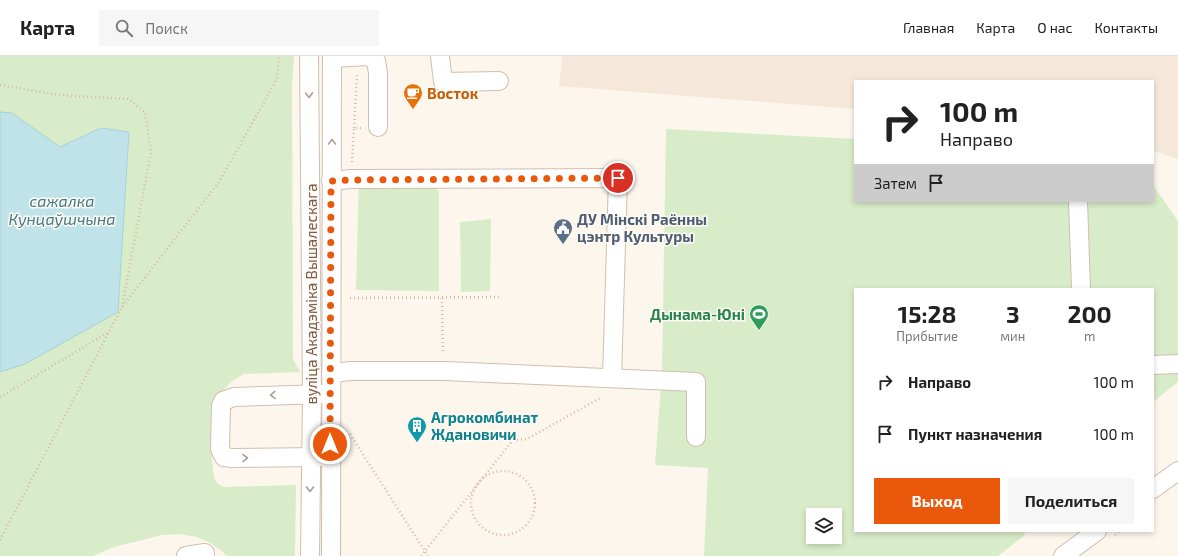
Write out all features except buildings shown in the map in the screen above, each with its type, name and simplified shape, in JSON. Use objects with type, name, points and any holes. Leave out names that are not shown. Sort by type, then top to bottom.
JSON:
[{"type":"street","name":"вуліца Акадэміка Вышалескага","points":[[309,56],[312,394],[310,456],[310,556]]},
{"type":"street","points":[[332,57],[368,56],[379,58],[378,128]]},
{"type":"street","points":[[440,56],[443,82],[499,81]]},
{"type":"street","name":"вуліца Акадэміка Вышалескага","points":[[330,556],[332,57]]},
{"type":"street","points":[[331,181],[618,178],[612,378]]},
{"type":"street","points":[[1078,202],[1081,288]]},
{"type":"street","points":[[1154,365],[1178,364]]},
{"type":"street","points":[[330,373],[351,371],[444,371],[696,382],[696,437]]},
{"type":"street","points":[[330,394],[234,397],[223,401],[220,406],[220,449],[224,457],[330,457]]},
{"type":"street","points":[[1154,488],[1178,470]]},
{"type":"street","points":[[1063,556],[1096,532]]},
{"type":"street","points":[[186,556],[205,552]]},
{"type":"path","points":[[0,540],[122,307],[219,182],[277,79],[279,56]]},
{"type":"path","points":[[351,180],[358,56]]},
{"type":"path","points":[[0,85],[60,95],[128,99],[145,112],[151,152],[122,307]]},
{"type":"path","points":[[354,128],[378,128]]},
{"type":"path","points":[[350,290],[350,305]]},
{"type":"path","points":[[350,298],[442,298],[501,296]]},
{"type":"path","points":[[442,298],[444,371]]},
{"type":"path","points":[[0,397],[109,332]]},
{"type":"path","points":[[421,556],[513,440],[527,439],[606,395]]},
{"type":"path","points":[[350,434],[428,556]]},
{"type":"path","points":[[473,491],[470,501],[472,515],[484,530],[496,535],[508,535],[520,530],[530,522],[535,502],[534,495],[527,482],[521,477],[507,471],[500,471],[485,476]]},
{"type":"shaded area","points":[[562,56],[1178,56],[1178,159],[1154,151],[1154,80],[854,80],[854,109],[559,86]]},
{"type":"green space","points":[[0,56],[294,56],[292,85],[293,359],[300,372],[244,374],[232,381],[220,394],[211,416],[212,460],[214,478],[218,484],[224,487],[296,485],[295,556],[226,556],[212,544],[197,537],[180,534],[162,535],[114,547],[93,556],[0,556]]},
{"type":"green space","name":"Дынама-Юні","points":[[666,129],[854,139],[854,202],[1154,202],[1154,186],[1178,221],[1178,382],[1154,401],[1154,288],[854,288],[854,532],[1025,532],[1024,536],[998,556],[704,556],[708,468],[655,465],[662,372]]},
{"type":"green space","points":[[359,176],[426,178],[439,192],[439,291],[356,290]]},
{"type":"green space","points":[[491,219],[490,291],[461,292],[460,222]]},
{"type":"water","name":"сажалка Кунцаўшчына","points":[[0,112],[12,113],[60,147],[101,128],[129,132],[118,312],[25,364],[0,372]]},
{"type":"place","name":"Восток","points":[[413,110]]},
{"type":"place","name":"ДУ Мінскі Раённы цэнтр Культуры","points":[[563,245]]},
{"type":"place","name":"Дынама-Юні","points":[[759,331]]},
{"type":"place","name":"Агрокомбинат Ждановичи","points":[[417,443]]},
{"type":"route","points":[[330,444],[331,181],[618,178]]}]
